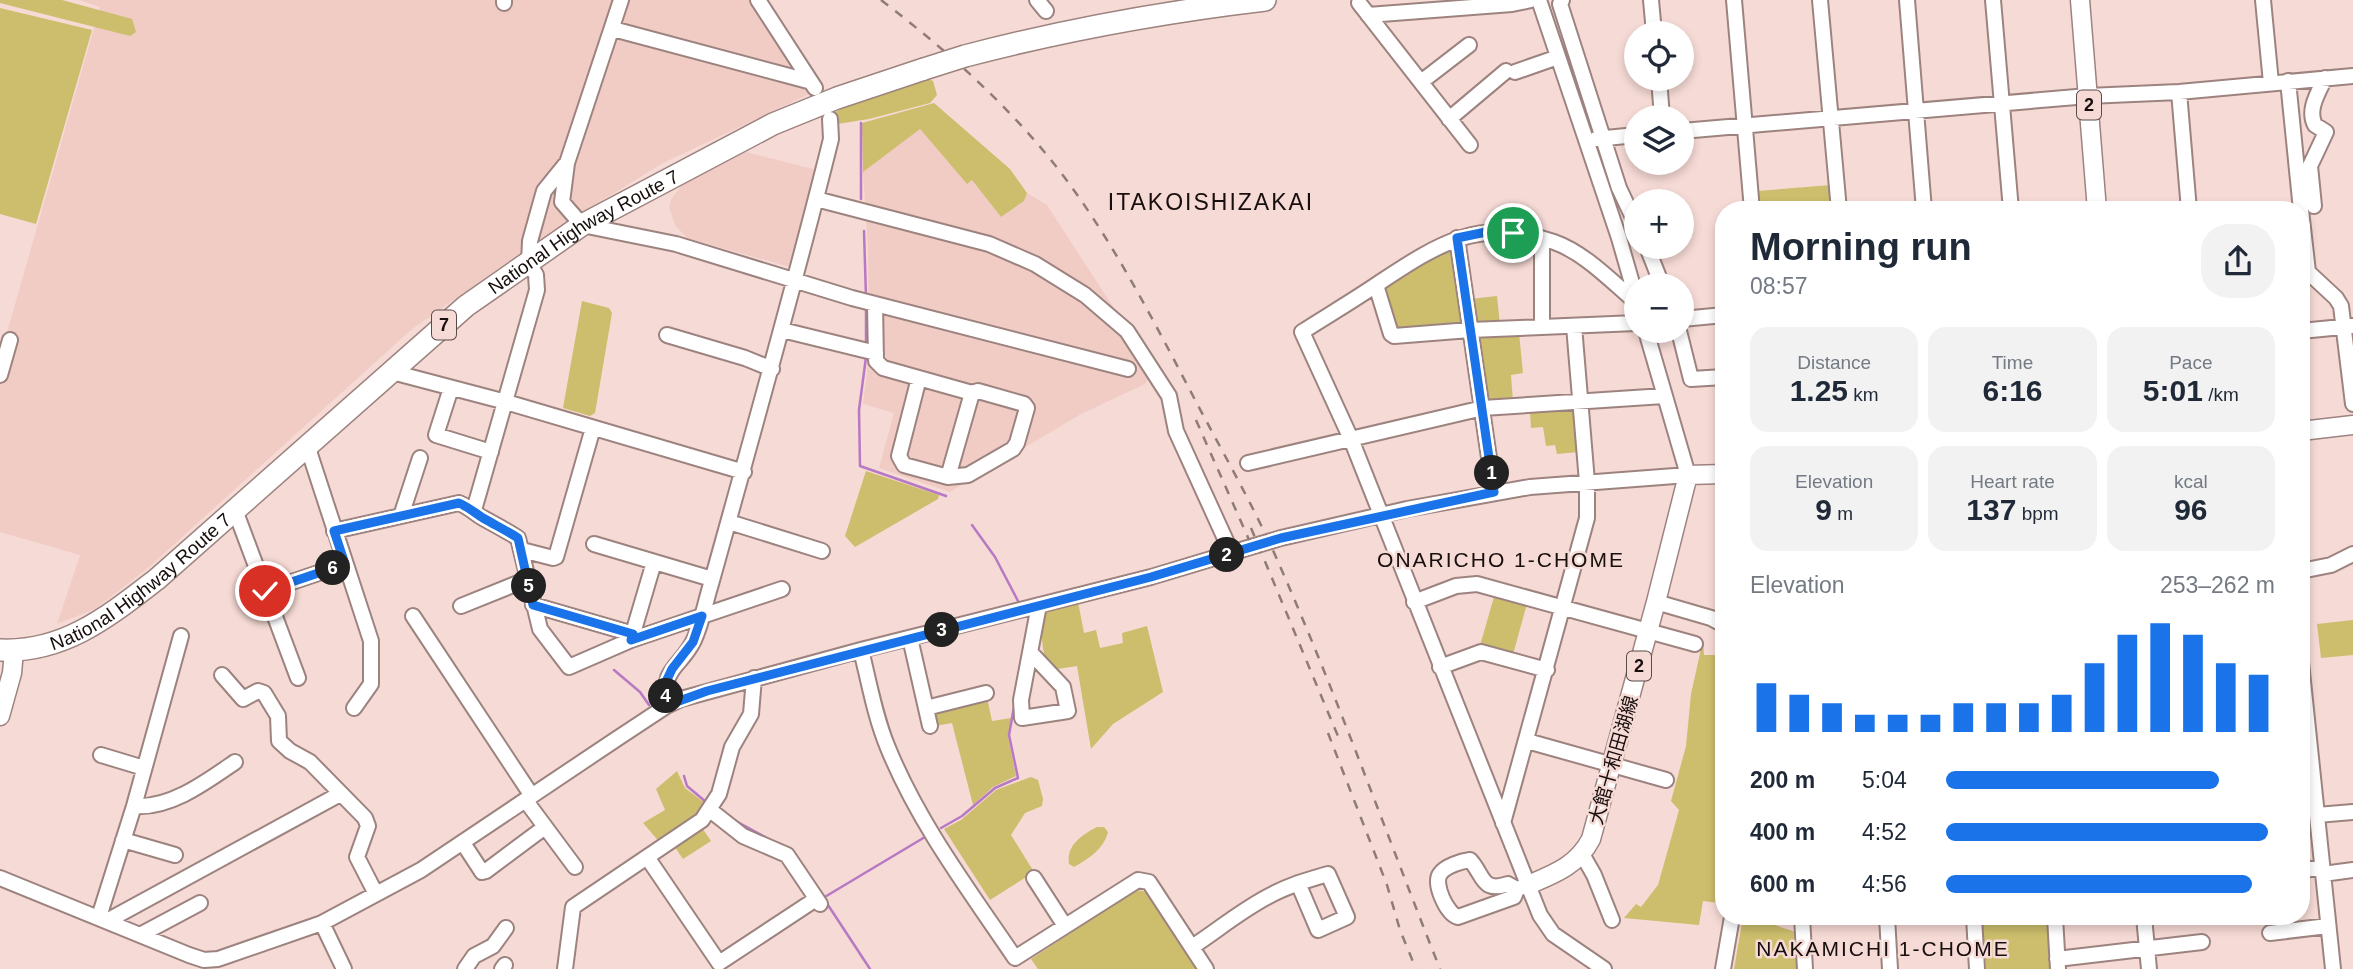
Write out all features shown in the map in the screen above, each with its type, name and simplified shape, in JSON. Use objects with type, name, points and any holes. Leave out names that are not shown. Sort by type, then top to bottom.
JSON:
[{"type":"highway","name":"National Highway Route 7","points":[[7,651],[36,648],[90,628],[157,579],[467,306],[582,225],[773,124],[837,98],[965,55],[1046,35],[1134,18],[1265,0]]},
{"type":"main road","name":"2","points":[[2080,0],[2096,201]]},
{"type":"main road","points":[[2310,430],[2353,425]]},
{"type":"main road","points":[[1688,475],[1715,474]]},
{"type":"main road","name":"大館十和田湖線","points":[[1582,854],[1594,829],[1649,631],[1688,475]]},
{"type":"main road","points":[[0,716],[12,673],[7,651]]},
{"type":"main road","points":[[1522,887],[1565,869],[1582,854]]},
{"type":"street","points":[[621,0],[567,163],[562,202],[582,225],[676,244],[875,304],[1128,369]]},
{"type":"street","points":[[613,29],[812,85],[758,0]]},
{"type":"street","points":[[1470,145],[1363,9],[1512,4],[1531,0]]},
{"type":"street","points":[[1539,0],[1628,273]]},
{"type":"street","points":[[1562,0],[1560,4],[1624,199]]},
{"type":"street","points":[[1651,0],[1653,21]]},
{"type":"street","points":[[1734,0],[1751,201]]},
{"type":"street","points":[[1820,0],[1838,201]]},
{"type":"street","points":[[1907,0],[1923,201]]},
{"type":"street","points":[[1993,0],[2010,201]]},
{"type":"street","points":[[2263,0],[2271,83]]},
{"type":"street","points":[[1421,82],[1469,46]]},
{"type":"street","points":[[1449,119],[1511,72],[1558,57]]},
{"type":"street","points":[[1694,130],[2353,76]]},
{"type":"street","points":[[2307,201],[2310,166],[2326,132],[2315,125],[2312,113],[2313,104],[2325,78]]},
{"type":"street","points":[[2288,81],[2305,201]]},
{"type":"street","points":[[2179,92],[2188,201]]},
{"type":"street","points":[[668,705],[664,686],[672,669],[693,642],[744,472],[831,139],[830,119]]},
{"type":"street","points":[[1586,139],[1624,136]]},
{"type":"street","points":[[474,510],[537,290],[536,275],[528,263],[530,241],[544,191],[567,163]]},
{"type":"street","points":[[816,199],[989,244],[1035,264],[1085,295],[1127,331],[1169,396],[1176,431],[1231,554]]},
{"type":"street","points":[[1604,969],[1548,928],[1522,887],[1503,823],[1351,439],[1301,332],[1423,254],[1457,238],[1486,232],[1513,233],[1555,243],[1589,263],[1624,292]]},
{"type":"street","points":[[1457,238],[1494,492]]},
{"type":"street","points":[[1542,240],[1542,327]]},
{"type":"street","points":[[2310,274],[2339,302],[2349,326],[2353,404]]},
{"type":"street","points":[[1376,285],[1391,334],[1394,336],[1624,324]]},
{"type":"street","points":[[875,304],[876,361],[883,368],[919,378],[972,393],[978,391],[1024,404],[1027,408],[1013,449],[968,475],[948,477],[933,474],[900,461],[919,378]]},
{"type":"street","points":[[1694,318],[1715,316]]},
{"type":"street","points":[[1503,823],[1528,741],[1587,518],[1587,482],[1574,326]]},
{"type":"street","points":[[2310,330],[2349,326]]},
{"type":"street","points":[[782,330],[876,354]]},
{"type":"street","points":[[667,335],[746,358],[772,369]]},
{"type":"street","points":[[0,375],[10,340]]},
{"type":"street","points":[[0,878],[103,919],[201,964],[218,959],[321,923],[421,870],[668,705],[707,691],[1231,554],[1281,538],[1380,516],[1494,492],[1688,475],[1649,343]]},
{"type":"street","points":[[1682,343],[1691,379],[1715,378]]},
{"type":"street","points":[[393,372],[506,402],[744,472]]},
{"type":"street","points":[[451,388],[436,435],[491,452]]},
{"type":"street","points":[[948,477],[972,393]]},
{"type":"street","points":[[1248,463],[1483,408],[1664,396]]},
{"type":"street","points":[[522,550],[556,557],[593,428]]},
{"type":"street","points":[[307,445],[371,641],[371,684],[354,708]]},
{"type":"street","points":[[401,516],[420,458]]},
{"type":"street","points":[[334,531],[459,503],[474,510],[518,538],[540,629],[569,667],[632,637],[782,589]]},
{"type":"street","points":[[235,510],[298,678]]},
{"type":"street","points":[[729,522],[822,551]]},
{"type":"street","points":[[594,544],[712,579]]},
{"type":"street","points":[[2310,569],[2331,565],[2353,554]]},
{"type":"street","points":[[632,637],[654,562]]},
{"type":"street","points":[[265,591],[345,564]]},
{"type":"street","points":[[461,606],[528,579]]},
{"type":"street","points":[[1414,603],[1468,584],[1503,590],[1695,644]]},
{"type":"street","points":[[1656,602],[1715,620]]},
{"type":"street","points":[[533,605],[632,637]]},
{"type":"street","points":[[1030,652],[1063,687],[1068,711],[1022,718],[1021,700],[1030,652],[1039,605]]},
{"type":"street","points":[[413,616],[545,827],[575,867]]},
{"type":"street","points":[[103,919],[181,636]]},
{"type":"street","points":[[910,638],[930,726]]},
{"type":"street","points":[[861,650],[887,744],[914,804],[933,838],[1015,958],[1138,880],[1149,882],[1206,969]]},
{"type":"street","points":[[1440,667],[1481,652],[1547,670]]},
{"type":"street","points":[[222,675],[243,699],[258,691],[264,693],[278,716],[279,741],[328,777],[340,794],[365,818],[368,826],[357,857],[376,894]]},
{"type":"street","points":[[565,969],[573,907],[702,820],[710,810],[719,794],[732,747],[751,714],[754,678]]},
{"type":"street","points":[[926,708],[986,693]]},
{"type":"street","points":[[1528,741],[1666,780]]},
{"type":"street","points":[[101,755],[144,768]]},
{"type":"street","points":[[134,806],[150,807],[198,787],[235,762]]},
{"type":"street","points":[[103,919],[340,794]]},
{"type":"street","points":[[2310,799],[2317,815],[2333,969]]},
{"type":"street","points":[[648,857],[719,963],[819,902],[787,855],[743,836],[710,810]]},
{"type":"street","points":[[2317,815],[2353,812]]},
{"type":"street","points":[[463,843],[482,872],[545,827]]},
{"type":"street","points":[[123,840],[175,855]]},
{"type":"street","points":[[1582,854],[1594,875],[1612,920]]},
{"type":"street","points":[[1471,860],[1480,877],[1489,885],[1499,887],[1508,884],[1522,887],[1514,897],[1458,917],[1449,912],[1438,878],[1444,869],[1471,860]]},
{"type":"street","points":[[2310,870],[2353,870]]},
{"type":"street","points":[[1034,878],[1065,926]]},
{"type":"street","points":[[1192,947],[1268,896],[1298,883]]},
{"type":"street","points":[[140,935],[200,903]]},
{"type":"street","points":[[321,923],[344,969]]},
{"type":"street","points":[[1723,969],[1731,925]]},
{"type":"street","points":[[1802,925],[1805,969]]},
{"type":"street","points":[[1887,925],[1890,969]]},
{"type":"street","points":[[1974,925],[1977,969]]},
{"type":"street","points":[[2056,925],[2058,964],[2202,942]]},
{"type":"street","points":[[2145,925],[2149,969]]},
{"type":"street","points":[[2270,933],[2328,926]]},
{"type":"street","points":[[465,969],[474,956],[494,946],[506,928]]},
{"type":"shaded area","points":[[0,0],[62,0],[132,19],[136,32],[130,36],[0,3]]},
{"type":"shaded area","points":[[79,0],[766,0],[820,89],[663,163],[552,231],[412,329],[148,568],[95,609],[57,624],[80,555],[0,532],[0,357],[100,7]]},
{"type":"shaded area","points":[[0,8],[92,30],[36,224],[0,214]]},
{"type":"shaded area","points":[[928,79],[933,81],[937,95],[930,103],[869,119],[837,124],[832,114],[843,108]]},
{"type":"shaded area","points":[[934,103],[1010,169],[1027,193],[1024,201],[1001,217],[972,180],[967,184],[920,129],[863,172],[862,123]]},
{"type":"shaded area","points":[[919,128],[967,184],[972,180],[1001,217],[1024,201],[1027,193],[1047,205],[1154,370],[1145,384],[1081,414],[950,492],[879,468],[894,413],[863,404],[869,356],[868,248],[863,172]]},
{"type":"shaded area","points":[[746,152],[817,170],[790,267],[687,238],[675,225],[669,207],[672,198],[685,181]]},
{"type":"shaded area","points":[[1831,185],[1832,201],[1759,201],[1758,191]]},
{"type":"shaded area","points":[[1456,244],[1468,327],[1396,335],[1380,285]]},
{"type":"shaded area","points":[[1497,296],[1500,325],[1478,327],[1470,299]]},
{"type":"shaded area","points":[[582,301],[609,308],[612,313],[595,413],[590,416],[563,408]]},
{"type":"shaded area","points":[[1519,333],[1523,373],[1511,375],[1513,402],[1485,401],[1476,339],[1479,335]]},
{"type":"shaded area","points":[[1572,409],[1576,413],[1578,452],[1557,454],[1555,445],[1546,446],[1543,427],[1531,428],[1530,412]]},
{"type":"shaded area","points":[[866,471],[939,495],[938,499],[855,547],[845,536]]},
{"type":"shaded area","points":[[1496,590],[1528,600],[1512,658],[1479,649]]},
{"type":"shaded area","points":[[1078,602],[1084,633],[1096,630],[1100,648],[1123,643],[1122,633],[1147,626],[1163,692],[1113,724],[1091,749],[1077,666],[1051,670],[1042,641],[1042,625],[1046,611]]},
{"type":"shaded area","points":[[2353,620],[2353,655],[2321,658],[2317,624]]},
{"type":"shaded area","points":[[1703,640],[1704,655],[1715,655],[1715,902],[1703,901],[1699,925],[1624,918],[1636,904],[1641,907],[1658,885],[1679,810],[1671,801],[1686,746],[1691,694]]},
{"type":"shaded area","points":[[987,698],[992,721],[1011,718],[1008,736],[1016,776],[993,787],[973,805],[952,723],[935,726],[934,711]]},
{"type":"shaded area","points":[[677,771],[685,788],[709,806],[662,845],[643,823],[665,810],[656,789]]},
{"type":"shaded area","points":[[1031,777],[1038,780],[1042,806],[1025,813],[1011,835],[1034,872],[990,900],[944,829],[961,820],[996,790]]},
{"type":"shaded area","points":[[700,825],[711,841],[683,859],[672,843]]},
{"type":"shaded area","points":[[1097,827],[1104,827],[1108,832],[1103,844],[1074,867],[1069,864],[1073,846]]},
{"type":"shaded area","points":[[1136,890],[1149,892],[1198,969],[1038,969],[1031,959]]},
{"type":"shaded area","points":[[1742,925],[1775,925],[1796,932],[1799,969],[1734,969]]},
{"type":"shaded area","points":[[1983,925],[2051,925],[2054,969],[1986,969]]},
{"type":"waterway","points":[[861,123],[861,199]]},
{"type":"waterway","points":[[864,231],[866,297]]},
{"type":"waterway","points":[[866,308],[866,346]]},
{"type":"waterway","points":[[866,357],[859,410],[860,466],[946,496]]},
{"type":"waterway","points":[[972,525],[995,557],[1018,601]]},
{"type":"waterway","points":[[614,670],[640,692],[649,705]]},
{"type":"waterway","points":[[941,828],[962,816],[995,788],[1018,778],[1009,735],[1014,707]]},
{"type":"waterway","points":[[684,776],[687,786],[706,802]]},
{"type":"waterway","points":[[732,819],[778,844]]},
{"type":"waterway","points":[[823,898],[925,837]]},
{"type":"waterway","points":[[828,905],[870,969]]},
{"type":"railway","points":[[881,0],[955,61],[1024,128],[1083,203],[1133,283],[1271,546],[1337,703],[1440,969]]},
{"type":"railway","points":[[1196,420],[1250,542]]},
{"type":"railway","points":[[1251,528],[1340,741]]},
{"type":"railway","points":[[1328,733],[1387,885],[1400,930],[1416,969]]},
{"type":"district","name":"ITAKOISHIZAKAI","points":[[1211,202]]},
{"type":"district","name":"ONARICHO 1-CHOME","points":[[1501,560]]},
{"type":"district","name":"NAKAMICHI 1-CHOME","points":[[1883,949]]},
{"type":"route","points":[[265,591],[345,564],[334,531],[459,503],[518,538],[533,605],[633,634],[631,640],[702,616],[693,642],[672,669],[664,686],[668,705],[707,691],[861,650],[1151,577],[1281,538],[1494,492],[1457,238],[1486,232],[1513,233]]}]
